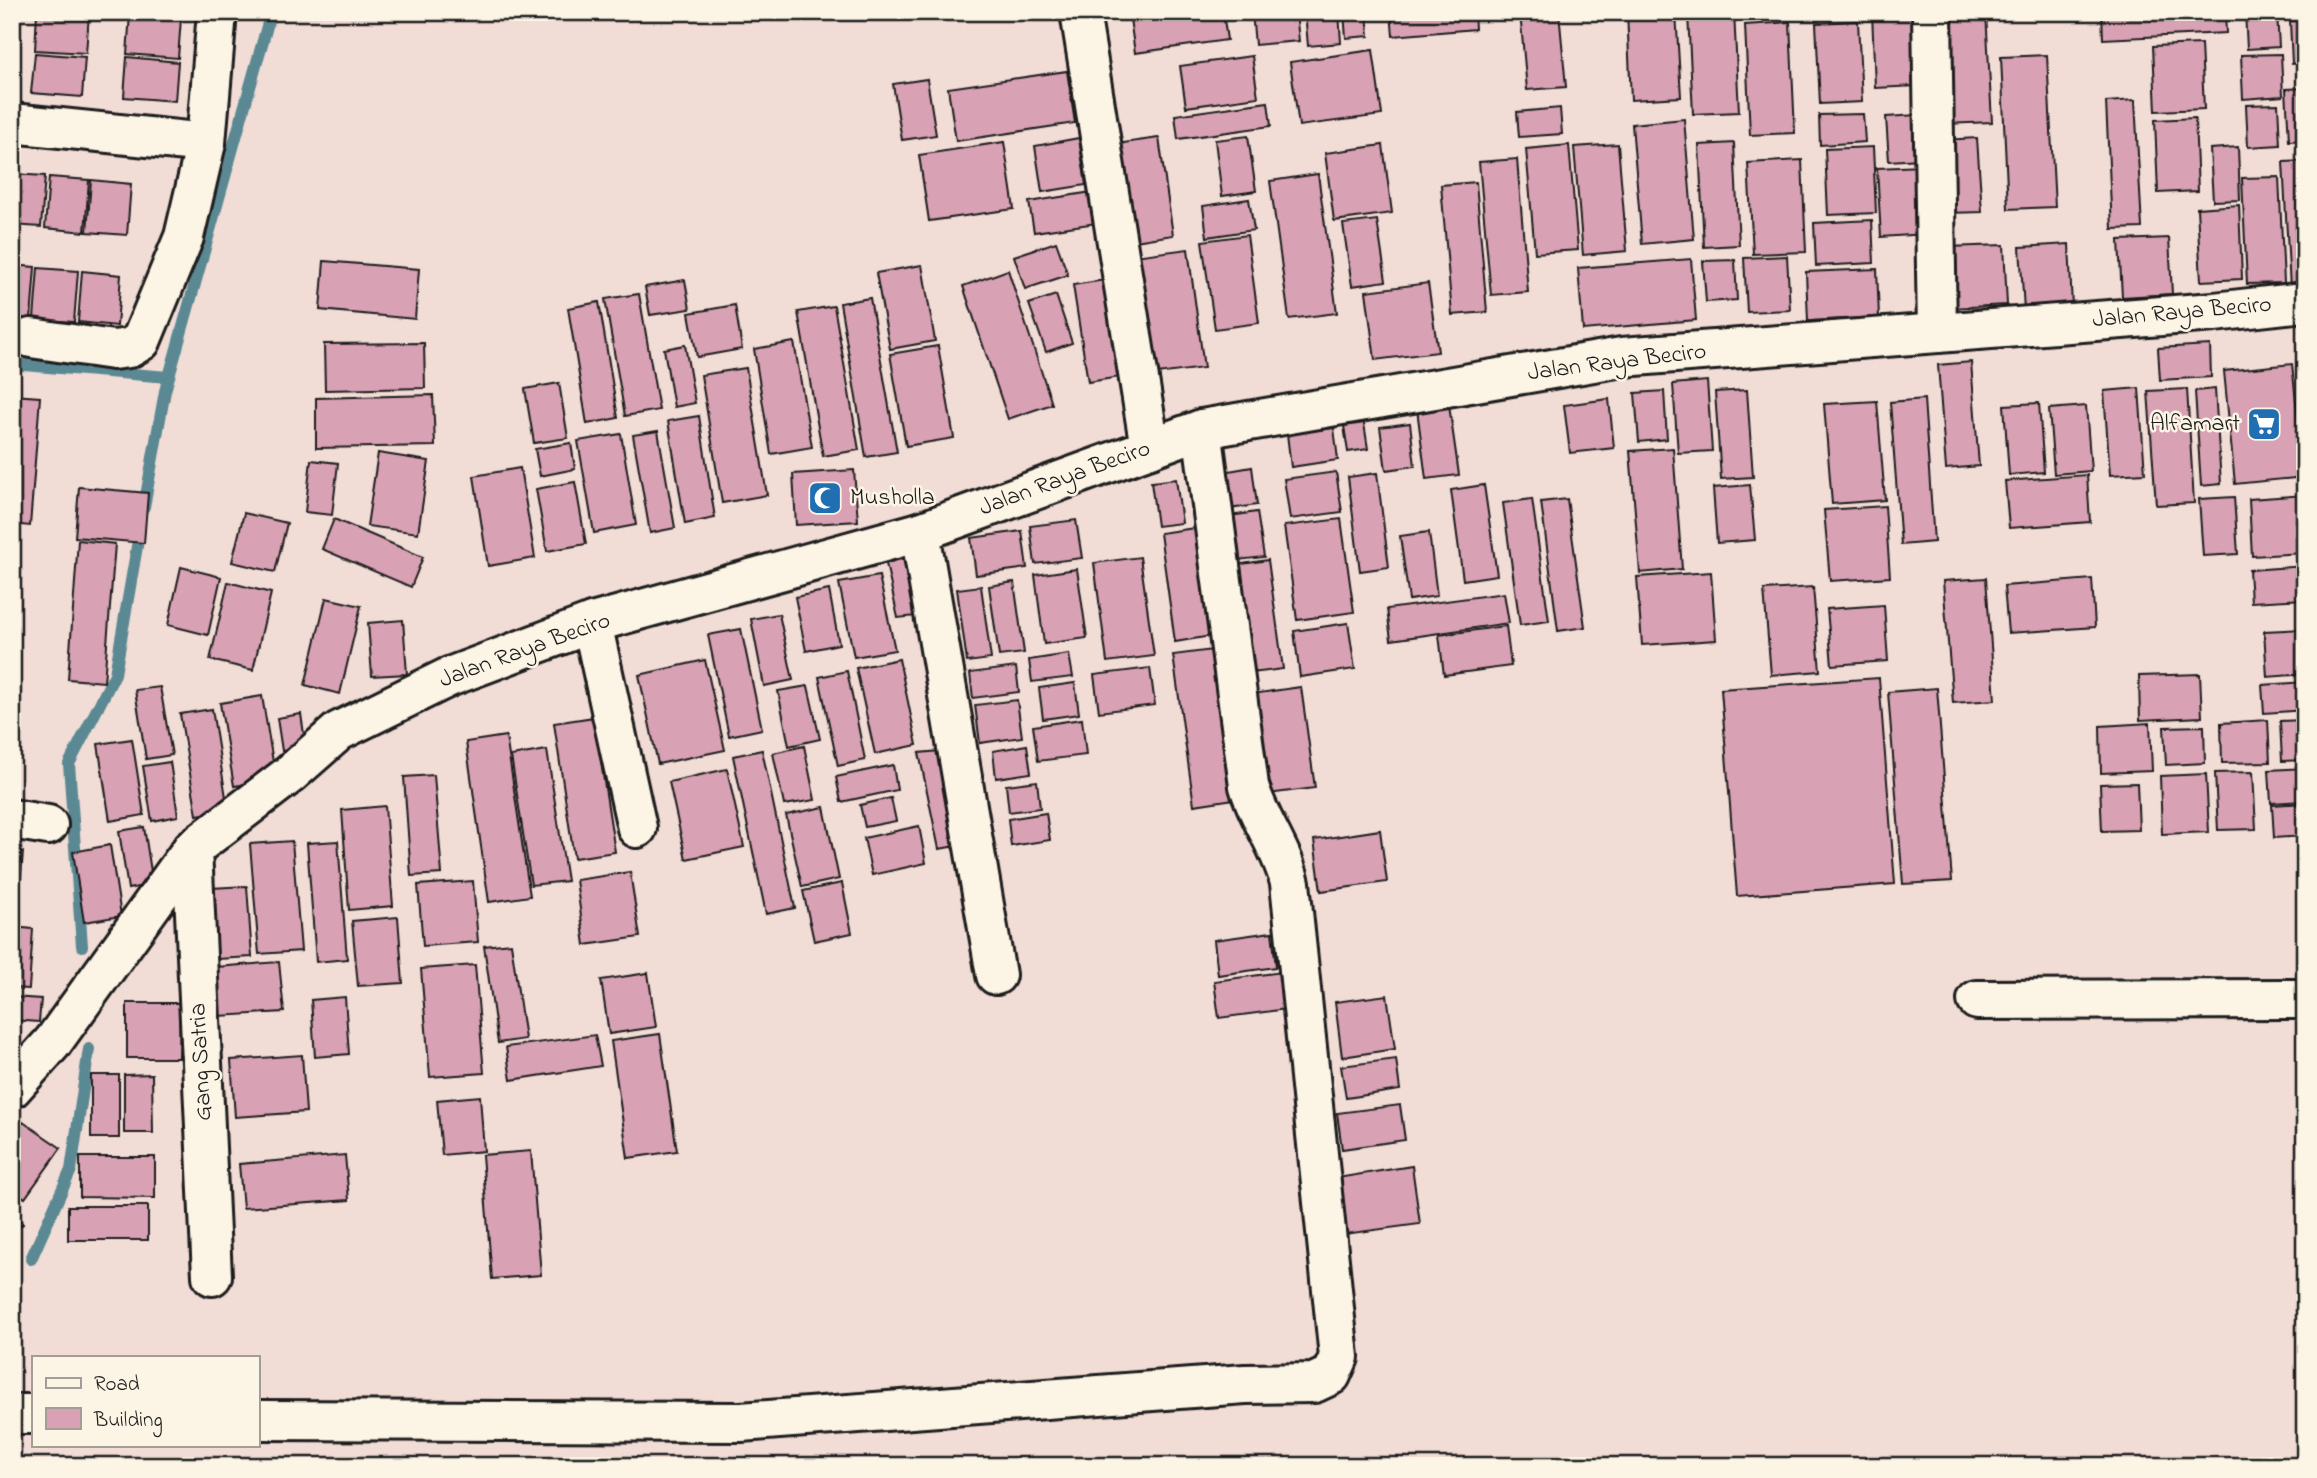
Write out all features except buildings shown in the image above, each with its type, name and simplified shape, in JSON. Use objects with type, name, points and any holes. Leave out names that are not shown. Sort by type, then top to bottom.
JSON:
[{"type":"street","points":[[31,338],[113,350],[128,348],[141,341],[184,237],[206,143],[217,12]]},
{"type":"street","points":[[1080,12],[1150,448]]},
{"type":"street","points":[[1932,12],[1937,333]]},
{"type":"street","points":[[12,123],[206,143]]},
{"type":"street","name":"Jalan Raya Beciro","points":[[12,1088],[53,1042],[192,849],[289,775],[339,732],[449,677],[592,623],[920,532],[1202,429],[1622,358],[2214,312],[2305,302]]},
{"type":"street","points":[[259,1420],[741,1422],[1245,1384],[1314,1383],[1331,1375],[1339,1357],[1290,883],[1287,870],[1254,803],[1249,786],[1202,429]]},
{"type":"street","points":[[920,532],[996,975]]},
{"type":"street","points":[[592,623],[637,828]]},
{"type":"street","name":"Gang Satria","points":[[192,849],[212,1276]]},
{"type":"street","points":[[1977,1000],[2305,999]]},
{"type":"street","points":[[12,1414],[32,1414]]},
{"type":"waterway","points":[[144,507],[165,391],[271,12]]},
{"type":"waterway","points":[[12,364],[168,377]]},
{"type":"waterway","points":[[82,946],[69,764],[115,674],[140,529]]},
{"type":"waterway","points":[[31,1259],[71,1170],[89,1049]]},
{"type":"place","name":"Alfamart","points":[[2264,424]]},
{"type":"place","name":"Musholla","points":[[825,498]]}]
